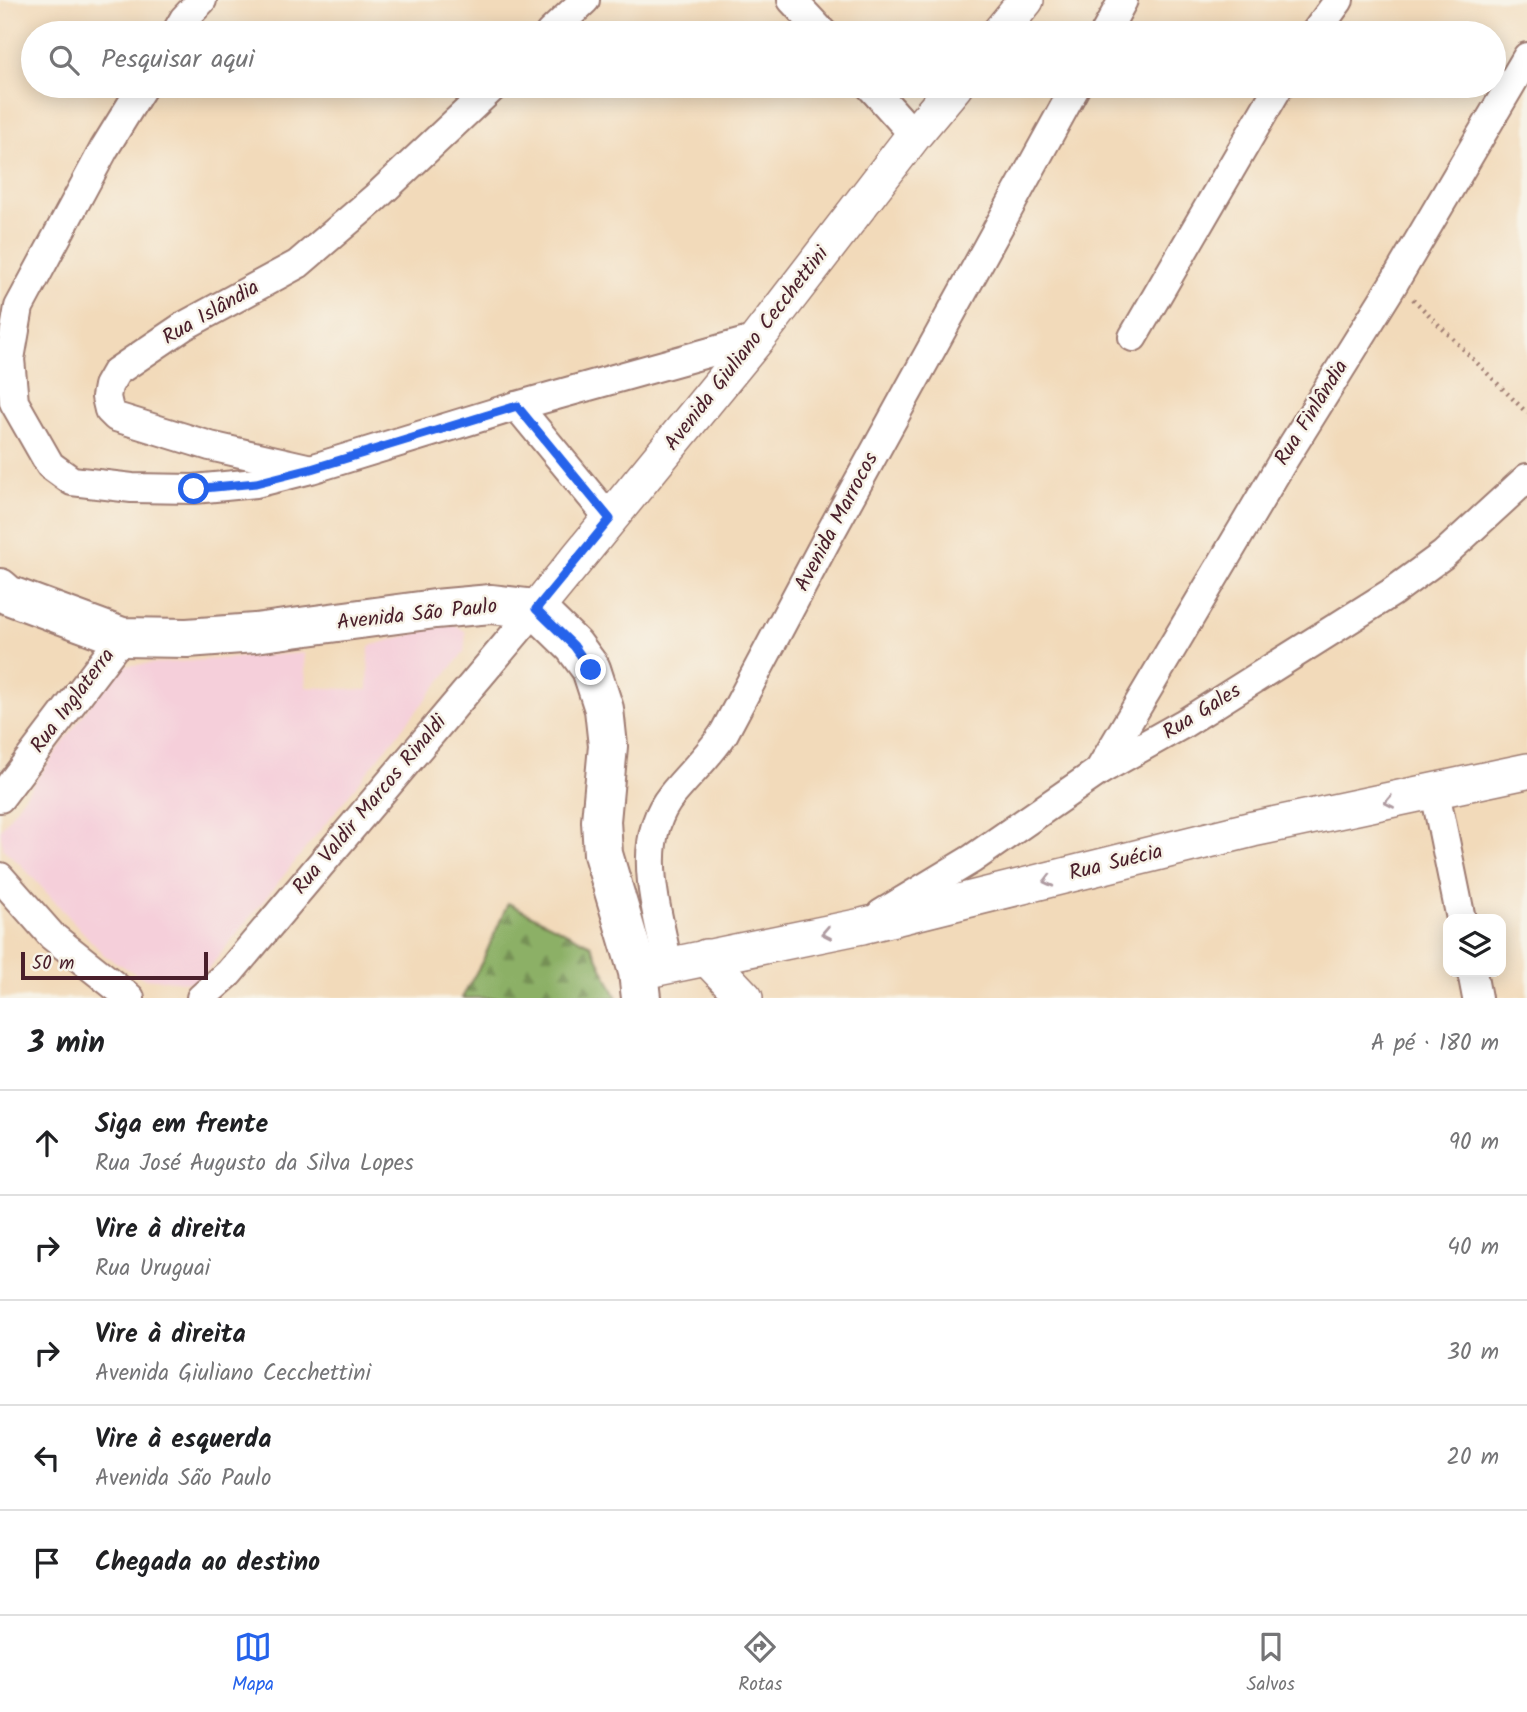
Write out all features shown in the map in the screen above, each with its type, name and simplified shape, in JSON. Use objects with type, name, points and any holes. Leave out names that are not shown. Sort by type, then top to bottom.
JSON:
[{"type":"main road","name":"Avenida São Paulo","points":[[0,588],[8,595],[122,637],[187,638],[256,633],[435,608],[492,604],[536,609]]},
{"type":"main road","points":[[536,609],[574,646],[591,670],[604,709],[608,746],[601,821],[603,854],[649,979]]},
{"type":"street","points":[[183,21],[202,0]]},
{"type":"street","points":[[563,21],[585,0]]},
{"type":"street","points":[[792,0],[812,21]]},
{"type":"street","points":[[1009,21],[1026,0]]},
{"type":"street","points":[[1112,21],[1123,0]]},
{"type":"street","points":[[1324,21],[1339,0]]},
{"type":"street","name":"Rua Finlândia","points":[[1506,93],[1527,57]]},
{"type":"street","points":[[136,98],[104,149],[19,307],[10,359],[14,402],[50,465],[72,481],[132,488],[194,489],[256,483],[311,469],[517,406],[757,340]]},
{"type":"street","name":"Rua Islândia","points":[[311,469],[209,446],[116,417],[109,410],[106,397],[108,386],[116,372],[184,326],[298,264],[375,198],[481,98]]},
{"type":"street","points":[[881,98],[914,135]]},
{"type":"street","name":"Avenida Giuliano Cecchettini","points":[[536,609],[757,340],[945,98]]},
{"type":"street","name":"Avenida Marrocos","points":[[649,979],[651,841],[656,820],[670,797],[716,746],[724,733],[828,537],[1069,98]]},
{"type":"street","points":[[1133,337],[1272,98]]},
{"type":"street","name":"Rua Finlândia","points":[[1099,771],[1503,98]]},
{"type":"street","points":[[517,406],[610,519]]},
{"type":"street","name":"Rua Gales","points":[[862,926],[972,859],[1099,771],[1183,724],[1391,593],[1443,555],[1527,478]]},
{"type":"street","name":"Rua Valdir Marcos Rinaldi","points":[[201,998],[229,973],[536,609]]},
{"type":"street","name":"Rua Inglaterra","points":[[0,798],[122,637]]},
{"type":"street","name":"Rua Suécia","points":[[649,979],[706,957],[862,926],[1253,829],[1527,771]]},
{"type":"street","points":[[1435,792],[1460,914]]},
{"type":"street","points":[[0,877],[52,936],[130,998]]},
{"type":"street","points":[[706,957],[745,998]]},
{"type":"street","points":[[1473,977],[1477,998]]},
{"type":"path","points":[[1395,281],[1527,413]]},
{"type":"shaded area","points":[[453,623],[466,632],[464,652],[197,983],[143,978],[104,955],[3,849],[0,830],[118,666],[304,653],[306,687],[368,690],[369,646]]},
{"type":"green space","points":[[508,903],[591,945],[617,998],[462,998],[483,960]]},
{"type":"route","points":[[194,489],[256,483],[311,469],[517,406],[610,519],[536,609],[574,646],[591,670]]}]
